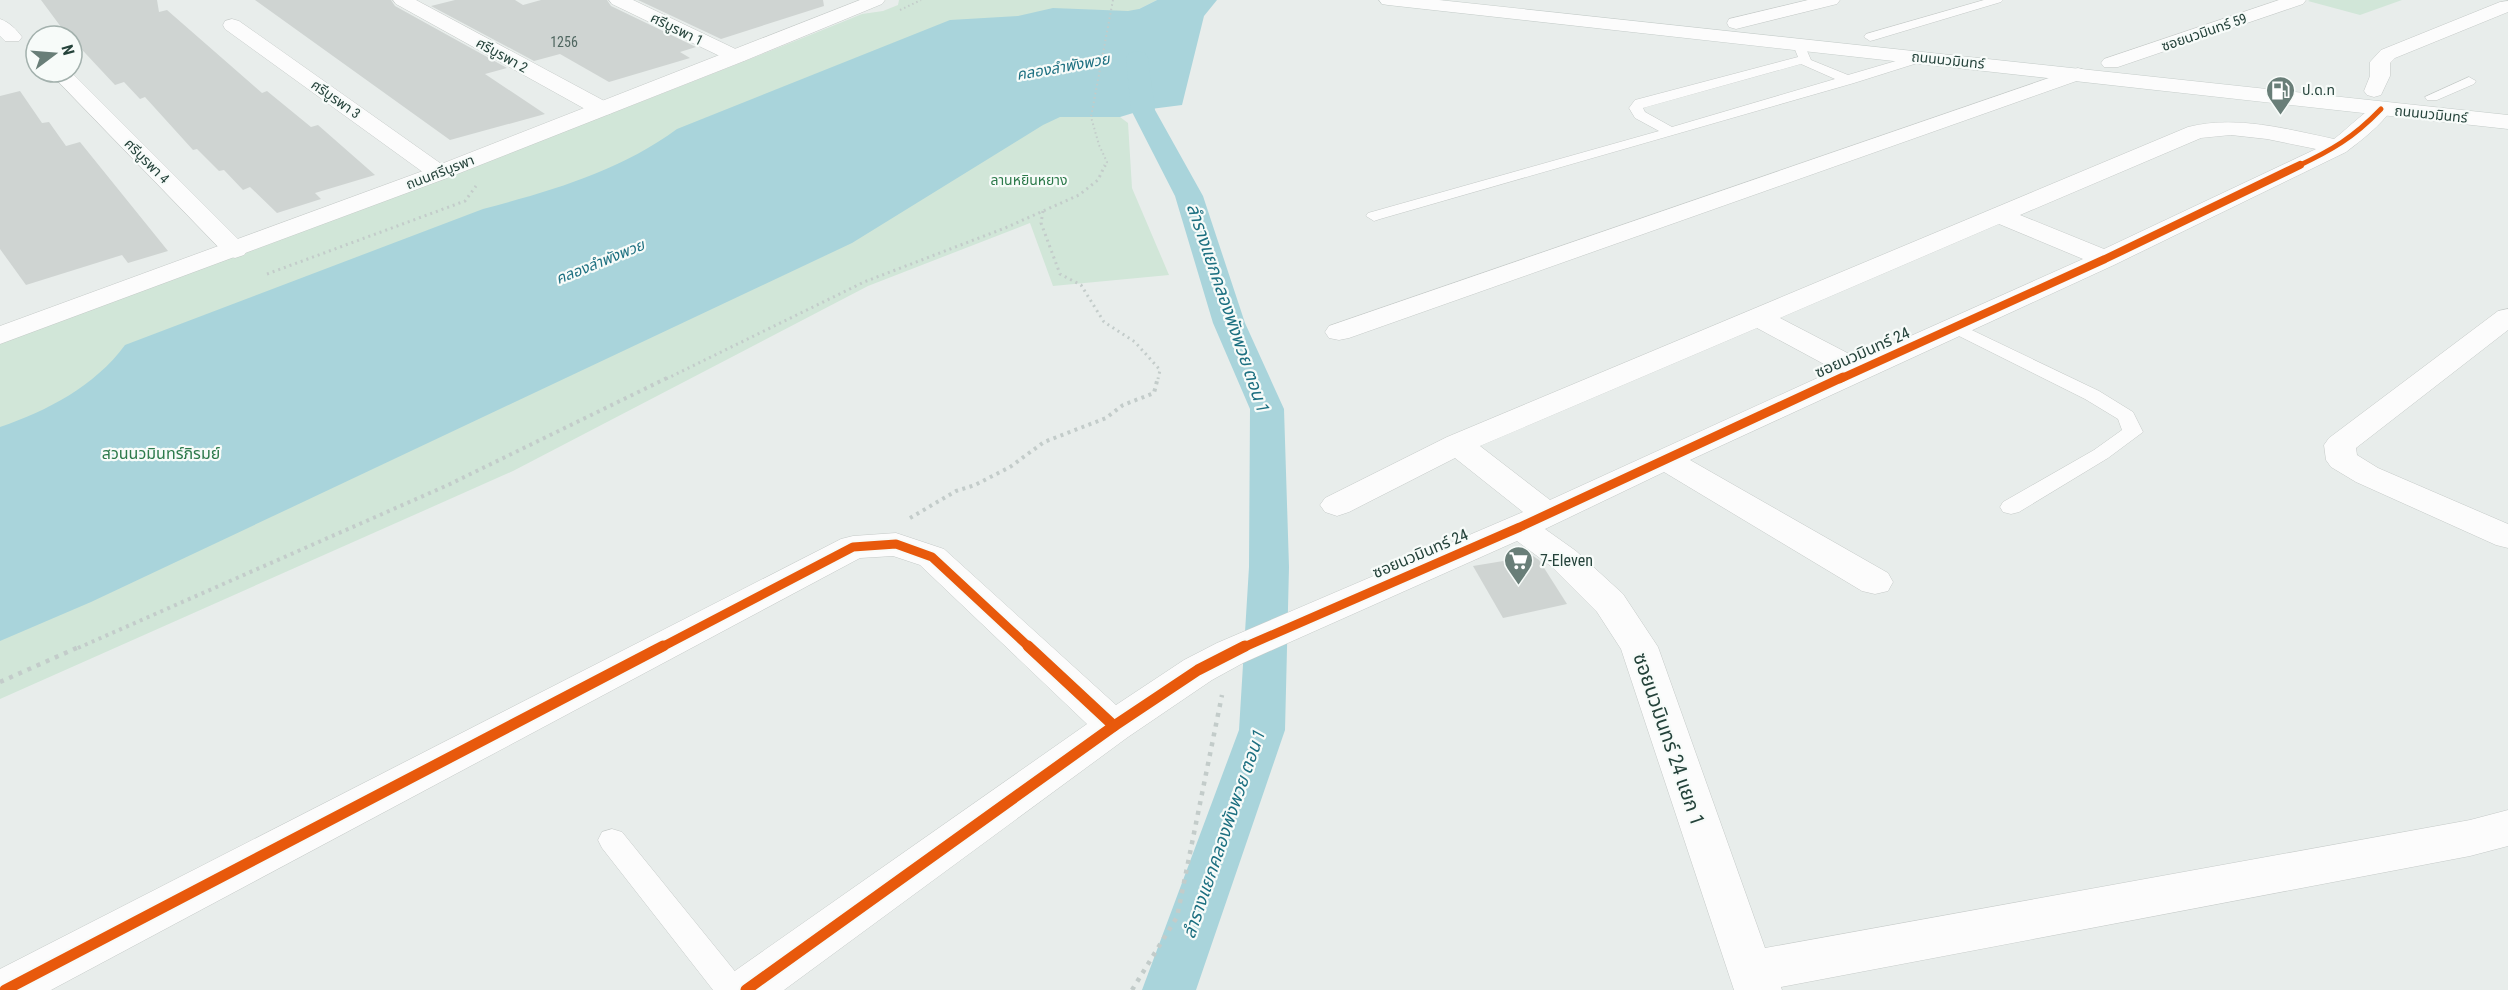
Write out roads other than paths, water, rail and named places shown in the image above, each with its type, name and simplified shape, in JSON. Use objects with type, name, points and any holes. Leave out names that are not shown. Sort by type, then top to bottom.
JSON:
[{"type":"street","name":"ศรีบูรพา 2","points":[[402,0],[603,110]]},
{"type":"street","name":"ศรีบูรพา 1","points":[[618,0],[737,57]]},
{"type":"street","name":"ถนนนวมินทร์","points":[[1388,0],[1802,51],[1923,57],[2079,74],[2377,100],[2432,97],[2508,105]]},
{"type":"street","name":"ถนนนวมินทร์","points":[[1511,0],[2111,63],[2377,100],[2508,122]]},
{"type":"street","points":[[1736,23],[1831,0]]},
{"type":"street","name":"ซอยนวมินทร์ 59","points":[[2111,63],[2297,0]]},
{"type":"street","name":"ถนนศรีบูรพา","points":[[0,336],[235,250],[603,110],[737,57],[863,2]]},
{"type":"street","points":[[2377,100],[2380,62],[2388,54],[2506,6]]},
{"type":"street","name":"ศรีบูรพา 3","points":[[232,25],[439,173]]},
{"type":"street","points":[[1339,332],[2079,74]]},
{"type":"street","name":"ศรีบูรพา 4","points":[[71,84],[235,250]]},
{"type":"street","name":"ซอยนวมินทร์ 24","points":[[771,983],[1114,726],[1198,670],[1242,648],[1533,520],[2105,259],[2338,147],[2363,129],[2377,100]]},
{"type":"street","points":[[1337,505],[1458,444],[2196,132],[2212,128],[2272,134],[2338,147]]},
{"type":"street","points":[[1998,214],[2105,259]]},
{"type":"street","points":[[1757,317],[1858,370]]},
{"type":"street","points":[[2508,317],[2340,445],[2342,460],[2367,475],[2508,537]]},
{"type":"street","name":"ซอยนวมินทร์ 24 แยก 1","points":[[1458,444],[1533,520],[1564,559],[1610,603],[1639,647],[1754,981]]},
{"type":"street","points":[[1665,459],[1875,582]]},
{"type":"street","points":[[5,990],[853,547],[896,544],[932,556],[1114,726]]},
{"type":"street","points":[[1754,981],[2458,840],[2508,828]]},
{"type":"lane","points":[[1870,37],[1997,0]]},
{"type":"lane","points":[[1671,132],[1640,115],[1636,108],[1640,103],[1802,51],[1806,62],[1849,80]]},
{"type":"lane","points":[[1374,216],[1671,132],[1923,57]]},
{"type":"lane","points":[[2432,97],[2469,81]]},
{"type":"lane","points":[[1955,327],[2092,395],[2126,416],[2133,432],[2101,454],[2010,507]]},
{"type":"lane","points":[[612,840],[731,990]]},
{"type":"water","name":"สวนนวมินทร์ภิรมย์","points":[[1157,0],[1217,0],[1204,16],[1182,105],[1143,110],[1120,117],[1060,117],[1043,125],[852,243],[91,602],[0,641],[0,427],[52,405],[85,385],[113,360],[125,345],[483,209],[584,178],[632,157],[677,129],[950,20],[1018,16],[1053,8],[1128,11],[1139,9]]},
{"type":"waterway","name":"ลำรางแยกคลองพังพวย ตอน 1","points":[[1137,58],[1143,110],[1189,196],[1229,323],[1267,409],[1269,567],[1262,730],[1169,990]]},
{"type":"place","name":"ป.ด.ท","points":[[2281,116]]},
{"type":"place","name":"7-Eleven","points":[[1519,586]]},
{"type":"water label","name":"คลองลำพังพวย","points":[[1063,67]]},
{"type":"water label","name":"คลองลำพังพวย","points":[[600,262]]},
{"type":"park label","name":"ลานหยินหยาง","points":[[1029,180]]}]
